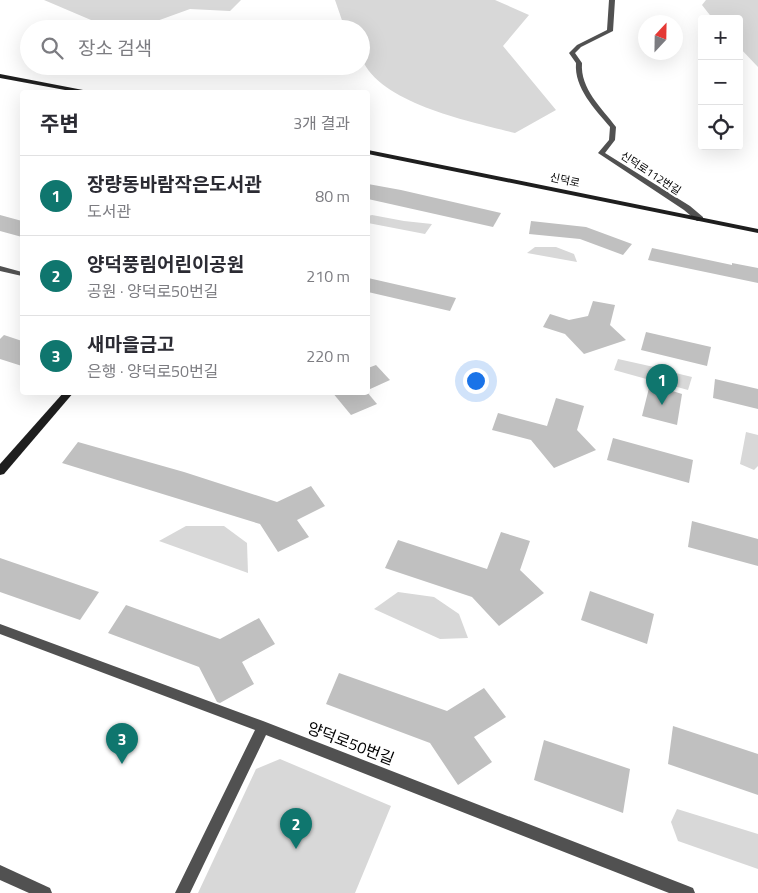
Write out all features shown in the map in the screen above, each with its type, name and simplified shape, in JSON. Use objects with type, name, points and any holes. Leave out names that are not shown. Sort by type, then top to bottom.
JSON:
[{"type":"street","name":"신덕로112번길","points":[[612,0],[610,31],[579,46],[572,53],[579,63],[579,78],[589,97],[613,127],[612,140],[601,152],[687,208],[700,219]]},
{"type":"street","points":[[0,76],[73,90]]},
{"type":"street","name":"신덕로","points":[[370,152],[758,231]]},
{"type":"street","points":[[0,268],[20,273]]},
{"type":"street","points":[[0,471],[67,395]]},
{"type":"street","name":"양덕로50번길","points":[[0,629],[262,727],[688,893]]},
{"type":"street","points":[[182,893],[262,727]]},
{"type":"street","points":[[0,872],[46,893]]},
{"type":"shaded area","points":[[44,0],[241,0],[230,11],[190,9],[160,20],[91,20]]},
{"type":"shaded area","points":[[335,0],[495,0],[529,15],[503,46],[556,110],[515,133],[429,109],[388,88],[372,75],[370,72],[370,20],[342,20]]},
{"type":"shaded area","points":[[706,0],[758,0],[758,67],[743,51],[743,15],[710,15],[702,5]]},
{"type":"shaded area","points":[[370,216],[432,224],[425,234],[370,223]]},
{"type":"shaded area","points":[[535,247],[556,247],[574,254],[577,262],[527,253]]},
{"type":"shaded area","points":[[618,359],[654,367],[650,380],[614,370]]},
{"type":"shaded area","points":[[655,368],[692,377],[688,390],[652,380]]},
{"type":"shaded area","points":[[746,432],[758,435],[758,466],[754,470],[740,464]]},
{"type":"shaded area","points":[[186,526],[224,526],[247,543],[248,573],[159,541]]},
{"type":"shaded area","points":[[398,592],[434,597],[459,614],[468,638],[440,639],[374,609]]},
{"type":"shaded area","points":[[280,759],[391,806],[355,893],[198,893],[256,769]]},
{"type":"shaded area","points":[[677,809],[758,834],[758,869],[678,841],[671,822]]},
{"type":"building","points":[[370,184],[501,213],[493,227],[370,199]]},
{"type":"building","points":[[0,215],[20,220],[20,236],[0,231]]},
{"type":"building","points":[[531,221],[586,227],[632,244],[623,255],[580,239],[529,234]]},
{"type":"building","points":[[652,248],[732,265],[732,263],[758,268],[758,283],[648,260]]},
{"type":"building","points":[[370,278],[456,298],[450,311],[370,292]]},
{"type":"building","points":[[593,301],[615,305],[610,325],[626,340],[584,354],[565,334],[543,327],[550,314],[569,320],[588,316]]},
{"type":"building","points":[[646,332],[711,347],[707,366],[641,350]]},
{"type":"building","points":[[4,335],[20,340],[20,365],[0,359],[0,339]]},
{"type":"building","points":[[376,365],[390,380],[370,389],[370,367]]},
{"type":"building","points":[[715,379],[758,389],[758,409],[713,398]]},
{"type":"building","points":[[650,384],[682,394],[677,425],[642,416]]},
{"type":"building","points":[[334,395],[370,395],[377,404],[351,415]]},
{"type":"building","points":[[556,398],[584,406],[577,430],[596,450],[554,468],[531,440],[492,430],[498,413],[547,426]]},
{"type":"building","points":[[613,438],[693,460],[689,483],[607,460]]},
{"type":"building","points":[[78,442],[184,472],[277,502],[311,486],[325,506],[297,520],[309,537],[278,552],[260,524],[62,463]]},
{"type":"building","points":[[692,521],[758,539],[758,566],[688,547]]},
{"type":"building","points":[[501,532],[530,541],[520,570],[544,593],[499,626],[472,597],[385,568],[398,540],[487,569]]},
{"type":"building","points":[[0,558],[99,592],[80,620],[0,592]]},
{"type":"building","points":[[590,591],[654,614],[647,644],[581,620]]},
{"type":"building","points":[[126,605],[220,639],[259,618],[275,644],[242,662],[254,684],[220,703],[217,702],[199,667],[108,633]]},
{"type":"building","points":[[339,673],[447,711],[484,688],[506,717],[474,737],[492,762],[458,785],[430,743],[326,704]]},
{"type":"building","points":[[673,726],[758,754],[758,795],[668,764]]},
{"type":"building","points":[[544,740],[630,769],[623,813],[534,780]]},
{"type":"place","name":"장량동바람작은도서관","points":[[662,405]]},
{"type":"place","name":"새마을금고","points":[[122,764]]},
{"type":"place","name":"양덕풍림어린이공원","points":[[296,849]]}]
